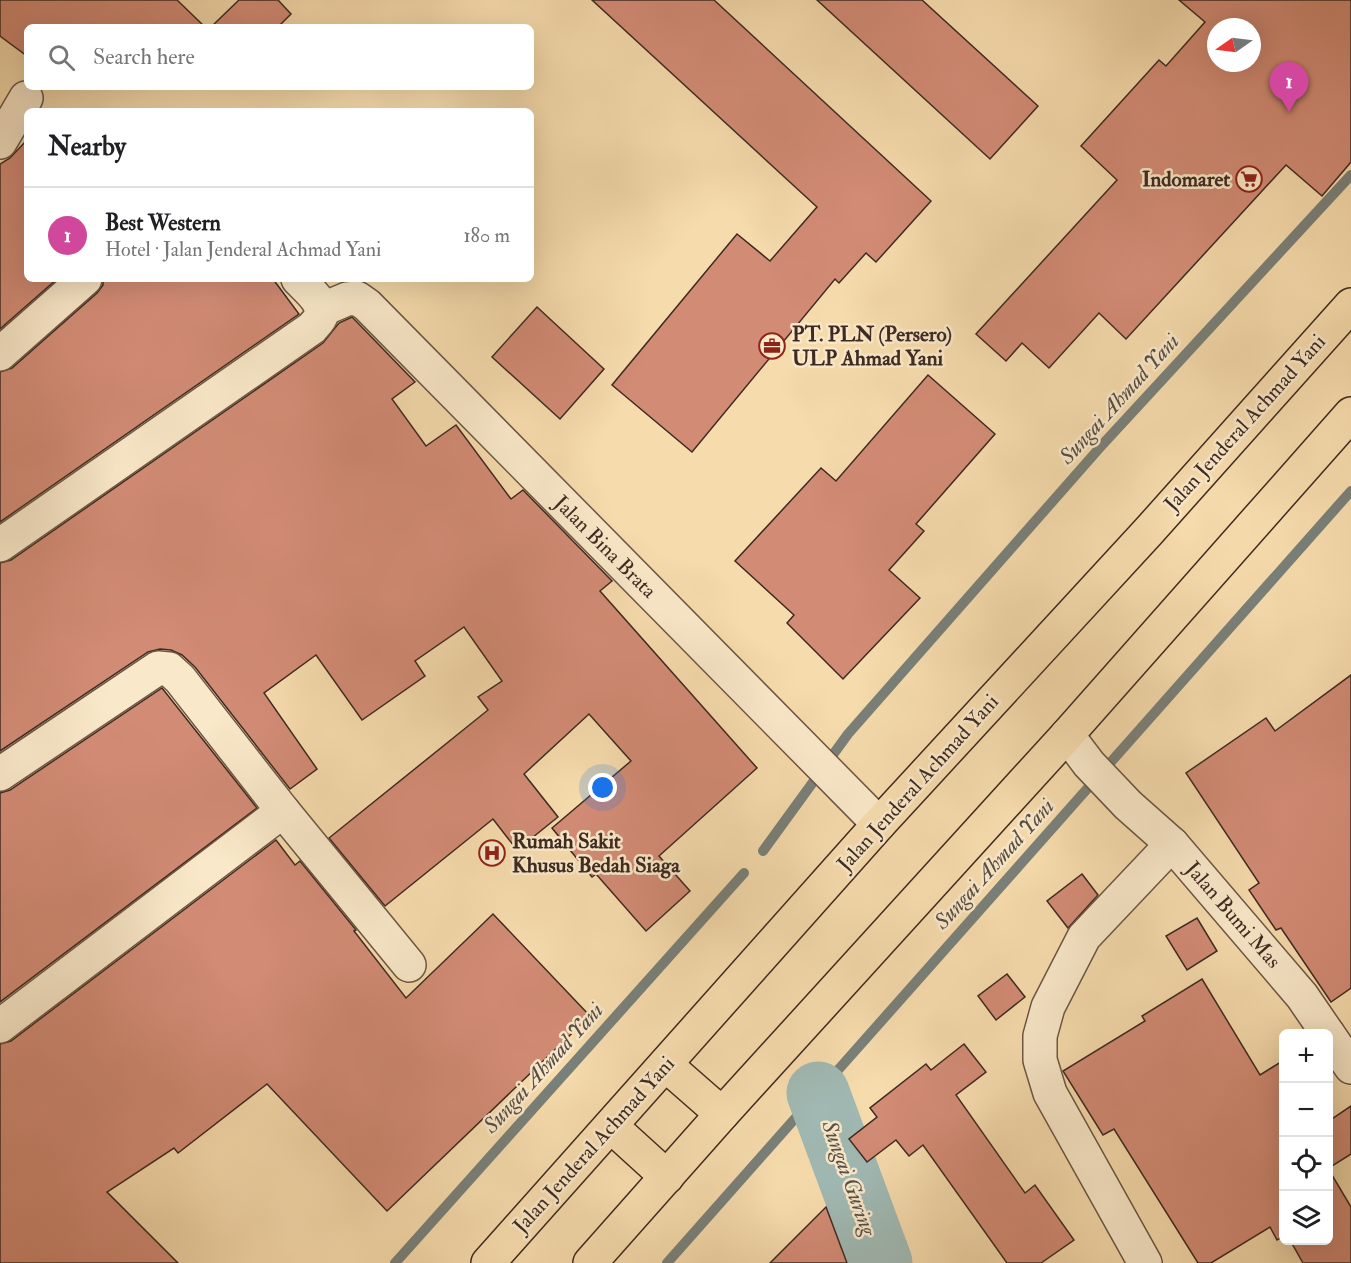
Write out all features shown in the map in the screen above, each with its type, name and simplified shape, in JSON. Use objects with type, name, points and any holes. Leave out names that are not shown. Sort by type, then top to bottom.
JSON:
[{"type":"highway","name":"Jalan Jenderal Achmad Yani","points":[[488,1263],[879,824],[1351,305]]},
{"type":"highway","points":[[590,1263],[722,1114],[1067,735],[1351,414]]},
{"type":"highway","points":[[666,1065],[722,1114]]},
{"type":"highway","points":[[611,1126],[667,1177]]},
{"type":"street","points":[[0,142],[26,98]]},
{"type":"street","points":[[0,354],[82,282]]},
{"type":"street","points":[[0,545],[312,328],[321,316],[321,310],[318,301],[301,282]]},
{"type":"street","name":"Jalan Bina Brata","points":[[321,310],[347,299],[357,298],[367,305],[879,824]]},
{"type":"street","points":[[0,774],[158,668],[169,669],[180,679],[283,811],[409,965]]},
{"type":"street","name":"Jalan Bumi Mas","points":[[1067,735],[1089,764],[1172,844],[1302,996],[1325,1029]]},
{"type":"street","points":[[0,1026],[283,811]]},
{"type":"street","points":[[1145,1263],[1050,1093],[1040,1060],[1040,1036],[1048,1007],[1084,937],[1172,844]]},
{"type":"street","name":"Jalan Bumi Mas","points":[[1333,1041],[1351,1067]]},
{"type":"building","points":[[0,0],[177,0],[202,24],[24,24],[24,54],[0,36]]},
{"type":"building","points":[[239,0],[278,0],[291,14],[281,24],[214,24]]},
{"type":"building","points":[[592,0],[714,0],[931,201],[876,262],[866,253],[839,283],[835,279],[692,452],[612,385],[737,234],[770,261],[817,207]]},
{"type":"building","points":[[817,0],[922,0],[1038,106],[990,159]]},
{"type":"building","points":[[1179,0],[1351,0],[1351,162],[1322,196],[1286,165],[1126,339],[1099,313],[1049,368],[1022,343],[1006,361],[976,334],[1117,180],[1081,146],[1159,60],[1166,66],[1205,22]]},
{"type":"building","points":[[24,143],[24,282],[54,282],[0,329],[0,164],[10,158]]},
{"type":"building","points":[[103,282],[275,282],[299,314],[0,522],[0,372],[12,368],[97,293]]},
{"type":"building","points":[[537,307],[604,369],[560,419],[492,357]]},
{"type":"building","points":[[352,317],[415,382],[392,399],[426,446],[456,425],[511,499],[523,490],[612,581],[600,591],[757,768],[659,856],[690,891],[646,931],[596,874],[592,877],[552,828],[631,761],[589,714],[524,774],[558,817],[517,850],[493,819],[385,906],[329,838],[488,710],[478,697],[502,681],[464,627],[415,661],[425,676],[362,720],[316,655],[264,693],[317,769],[290,789],[195,667],[182,655],[171,650],[160,649],[148,652],[0,751],[0,563],[11,560],[323,343],[339,323]]},
{"type":"building","points":[[928,375],[995,434],[916,524],[924,531],[889,570],[920,598],[843,679],[787,623],[794,615],[735,561],[821,468],[836,481]]},
{"type":"building","points":[[1351,675],[1351,988],[1331,1002],[1281,928],[1276,930],[1249,890],[1259,883],[1186,773],[1266,718],[1275,731]]},
{"type":"building","points":[[162,688],[257,808],[0,1002],[0,793],[10,790]]},
{"type":"building","points":[[276,840],[295,865],[300,861],[356,930],[354,931],[406,998],[493,914],[590,1016],[387,1211],[267,1084],[178,1153],[174,1148],[107,1192],[178,1263],[0,1263],[0,1044],[11,1041]]},
{"type":"building","points":[[1082,874],[1098,895],[1068,928],[1047,901]]},
{"type":"building","points":[[1197,918],[1217,951],[1187,970],[1166,936]]},
{"type":"building","points":[[1007,974],[1025,997],[996,1020],[978,996]]},
{"type":"building","points":[[1202,979],[1260,1075],[1279,1063],[1279,1239],[1277,1240],[1270,1227],[1211,1263],[1198,1263],[1114,1129],[1103,1135],[1063,1071],[1145,1021],[1142,1016]]},
{"type":"building","points":[[964,1044],[986,1072],[956,1095],[1025,1193],[1035,1185],[1074,1240],[1041,1263],[1007,1263],[923,1145],[909,1156],[896,1140],[867,1162],[849,1139],[877,1117],[870,1108],[926,1064],[931,1070]]},
{"type":"building","points":[[1351,1106],[1351,1154],[1333,1165],[1333,1137],[1333,1118]]},
{"type":"building","points":[[1333,1177],[1351,1207],[1351,1263],[1303,1263],[1293,1245],[1333,1245]]},
{"type":"building","points":[[826,1207],[847,1263],[770,1263]]},
{"type":"waterway","name":"Sungai Ahmad Yani","points":[[763,851],[848,734],[1103,444],[1351,175]]},
{"type":"waterway","name":"Sungai Ahmad Yani","points":[[667,1263],[1351,491]]},
{"type":"waterway","name":"Sungai Ahmad Yani","points":[[395,1263],[744,873]]},
{"type":"waterway","name":"Sungai Guring","points":[[818,1093],[881,1263]]},
{"type":"place","name":"Best Western","points":[[1289,112]]},
{"type":"place","name":"Indomaret","points":[[1249,179]]},
{"type":"place","name":"PT. PLN (Persero) ULP Ahmad Yani","points":[[772,346]]},
{"type":"place","name":"Rumah Sakit Khusus Bedah Siaga","points":[[492,853]]}]
